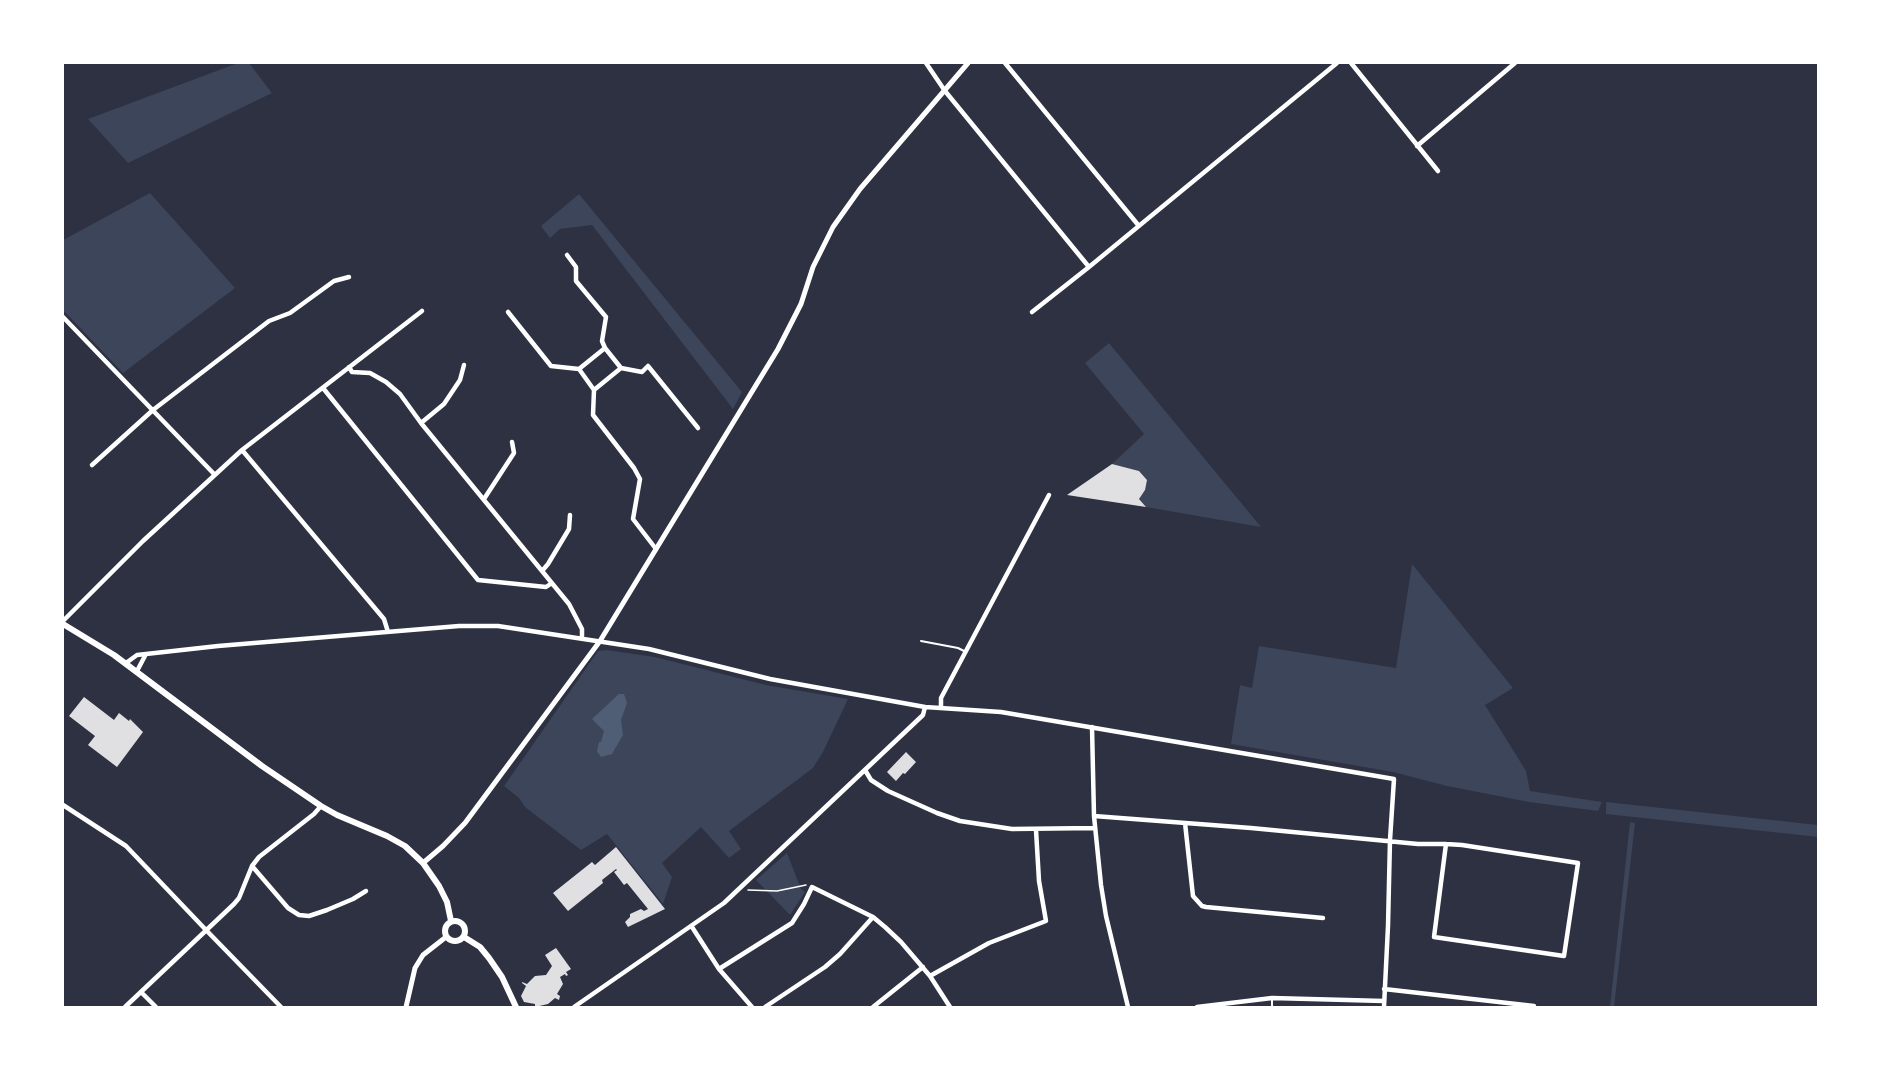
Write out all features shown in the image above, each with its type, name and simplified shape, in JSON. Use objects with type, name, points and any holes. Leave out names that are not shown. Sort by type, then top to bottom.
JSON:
[{"type":"main road","points":[[63,622],[126,663],[262,765],[321,806],[405,846],[423,863],[440,886],[447,902],[451,921],[445,929],[446,937],[454,942],[464,937],[466,931],[463,924],[451,921]]},
{"type":"main road","points":[[464,937],[480,947],[489,958],[502,977],[516,1007]]},
{"type":"street","points":[[926,63],[945,91],[1089,267]]},
{"type":"street","points":[[423,863],[465,823],[600,641],[790,327],[801,304],[813,267],[845,207],[968,63]]},
{"type":"street","points":[[1005,63],[1139,226]]},
{"type":"street","points":[[1032,312],[1337,63]]},
{"type":"street","points":[[1351,63],[1438,171]]},
{"type":"street","points":[[1418,146],[1515,63]]},
{"type":"street","points":[[567,255],[576,267],[576,280],[606,317],[602,341],[605,348],[621,368],[642,372],[648,366],[698,428]]},
{"type":"street","points":[[92,465],[153,410],[269,321],[290,313],[334,281],[349,277]]},
{"type":"street","points":[[63,622],[143,541],[243,450],[422,311]]},
{"type":"street","points":[[508,312],[551,366],[579,369],[605,348]]},
{"type":"street","points":[[63,317],[215,475]]},
{"type":"street","points":[[421,423],[444,404],[460,380],[464,365]]},
{"type":"street","points":[[349,367],[352,372],[370,373],[386,382],[400,394],[421,423],[569,604],[582,629],[582,638]]},
{"type":"street","points":[[594,390],[621,368]]},
{"type":"street","points":[[579,369],[594,390],[593,415],[640,479],[633,519],[656,549]]},
{"type":"street","points":[[323,388],[478,580],[546,587],[552,583]]},
{"type":"street","points":[[484,499],[513,453],[512,442]]},
{"type":"street","points":[[243,450],[384,619],[388,632]]},
{"type":"street","points":[[941,708],[941,698],[1049,495]]},
{"type":"street","points":[[542,571],[569,529],[570,515]]},
{"type":"street","points":[[126,663],[137,655],[315,637],[459,626],[498,626],[649,649],[770,679],[925,707],[1001,712],[1394,778],[1384,1004],[1272,998],[1197,1007]]},
{"type":"street","points":[[137,671],[146,654]]},
{"type":"street","points":[[574,1007],[724,903],[923,714],[925,707]]},
{"type":"street","points":[[1092,727],[1094,816],[1106,916],[1128,1007]]},
{"type":"street","points":[[865,770],[871,780],[888,791],[960,821],[984,826],[1036,830],[1095,828]]},
{"type":"street","points":[[63,806],[126,846],[281,1007]]},
{"type":"street","points":[[125,1007],[239,898],[252,866],[259,856],[314,814],[321,806]]},
{"type":"street","points":[[1094,816],[1418,844],[1446,844],[1578,863],[1564,956],[1434,937],[1446,844]]},
{"type":"street","points":[[1185,823],[1193,896],[1202,906],[1323,918]]},
{"type":"street","points":[[930,976],[989,943],[1046,921],[1039,881],[1036,830]]},
{"type":"street","points":[[252,866],[288,908],[299,915],[309,916],[327,910],[366,891]]},
{"type":"street","points":[[719,969],[792,922],[812,887],[873,917],[901,942],[930,976],[950,1007]]},
{"type":"street","points":[[765,1007],[825,967],[840,954],[873,917]]},
{"type":"street","points":[[692,927],[719,969],[753,1007]]},
{"type":"street","points":[[406,1007],[415,968],[423,955],[446,937]]},
{"type":"street","points":[[873,1007],[922,967]]},
{"type":"street","points":[[1384,989],[1534,1006]]},
{"type":"street","points":[[141,992],[156,1007]]},
{"type":"lane","points":[[921,640],[958,648],[966,652]]},
{"type":"lane","points":[[1272,998],[1272,1007]]},
{"type":"path","points":[[743,884],[749,890],[777,891],[805,885],[812,887]]},
{"type":"shaded area","points":[[238,63],[249,63],[272,93],[128,163],[88,119]]},
{"type":"shaded area","points":[[150,193],[235,288],[123,373],[63,310],[63,240]]},
{"type":"shaded area","points":[[579,194],[742,392],[733,409],[592,225],[560,229],[550,238],[541,226]]},
{"type":"shaded area","points":[[1109,343],[1261,527],[1146,507],[1139,499],[1147,480],[1139,471],[1112,464],[1144,434],[1085,363]]},
{"type":"shaded area","points":[[1412,564],[1513,688],[1485,705],[1526,771],[1530,791],[1602,802],[1598,811],[1529,802],[1447,786],[1393,772],[1231,744],[1240,685],[1252,688],[1259,646],[1396,668]]},
{"type":"shaded area","points":[[606,650],[655,657],[766,685],[848,699],[813,768],[729,831],[741,849],[729,858],[701,827],[662,863],[672,877],[663,904],[607,834],[581,850],[525,807],[519,798],[504,786],[598,651]]},
{"type":"shaded area","points":[[619,694],[624,694],[627,703],[621,720],[623,735],[612,754],[601,757],[597,751],[604,731],[592,719]]},
{"type":"shaded area","points":[[1606,802],[1818,825],[1818,837],[1606,814]]},
{"type":"shaded area","points":[[1630,822],[1635,823],[1614,1007],[1610,1007]]},
{"type":"shaded area","points":[[787,853],[801,889],[805,892],[790,915],[756,880]]},
{"type":"building","points":[[1112,464],[1139,471],[1147,480],[1145,490],[1139,499],[1146,507],[1067,495]]},
{"type":"building","points":[[84,697],[114,720],[119,713],[129,721],[130,719],[143,732],[117,767],[88,745],[95,736],[69,716]]},
{"type":"building","points":[[906,752],[916,762],[896,781],[887,772]]},
{"type":"building","points":[[616,847],[665,909],[628,927],[625,922],[630,914],[641,909],[644,911],[648,909],[627,883],[624,885],[614,872],[616,869],[602,880],[603,883],[568,911],[553,893],[592,862],[595,865]]},
{"type":"building","points":[[556,948],[571,969],[566,972],[568,975],[560,977],[563,984],[557,994],[560,996],[559,1000],[555,998],[548,1004],[535,1007],[535,1004],[524,1002],[521,996],[526,986],[522,982],[527,984],[535,976],[546,975],[552,966],[545,955]]}]
